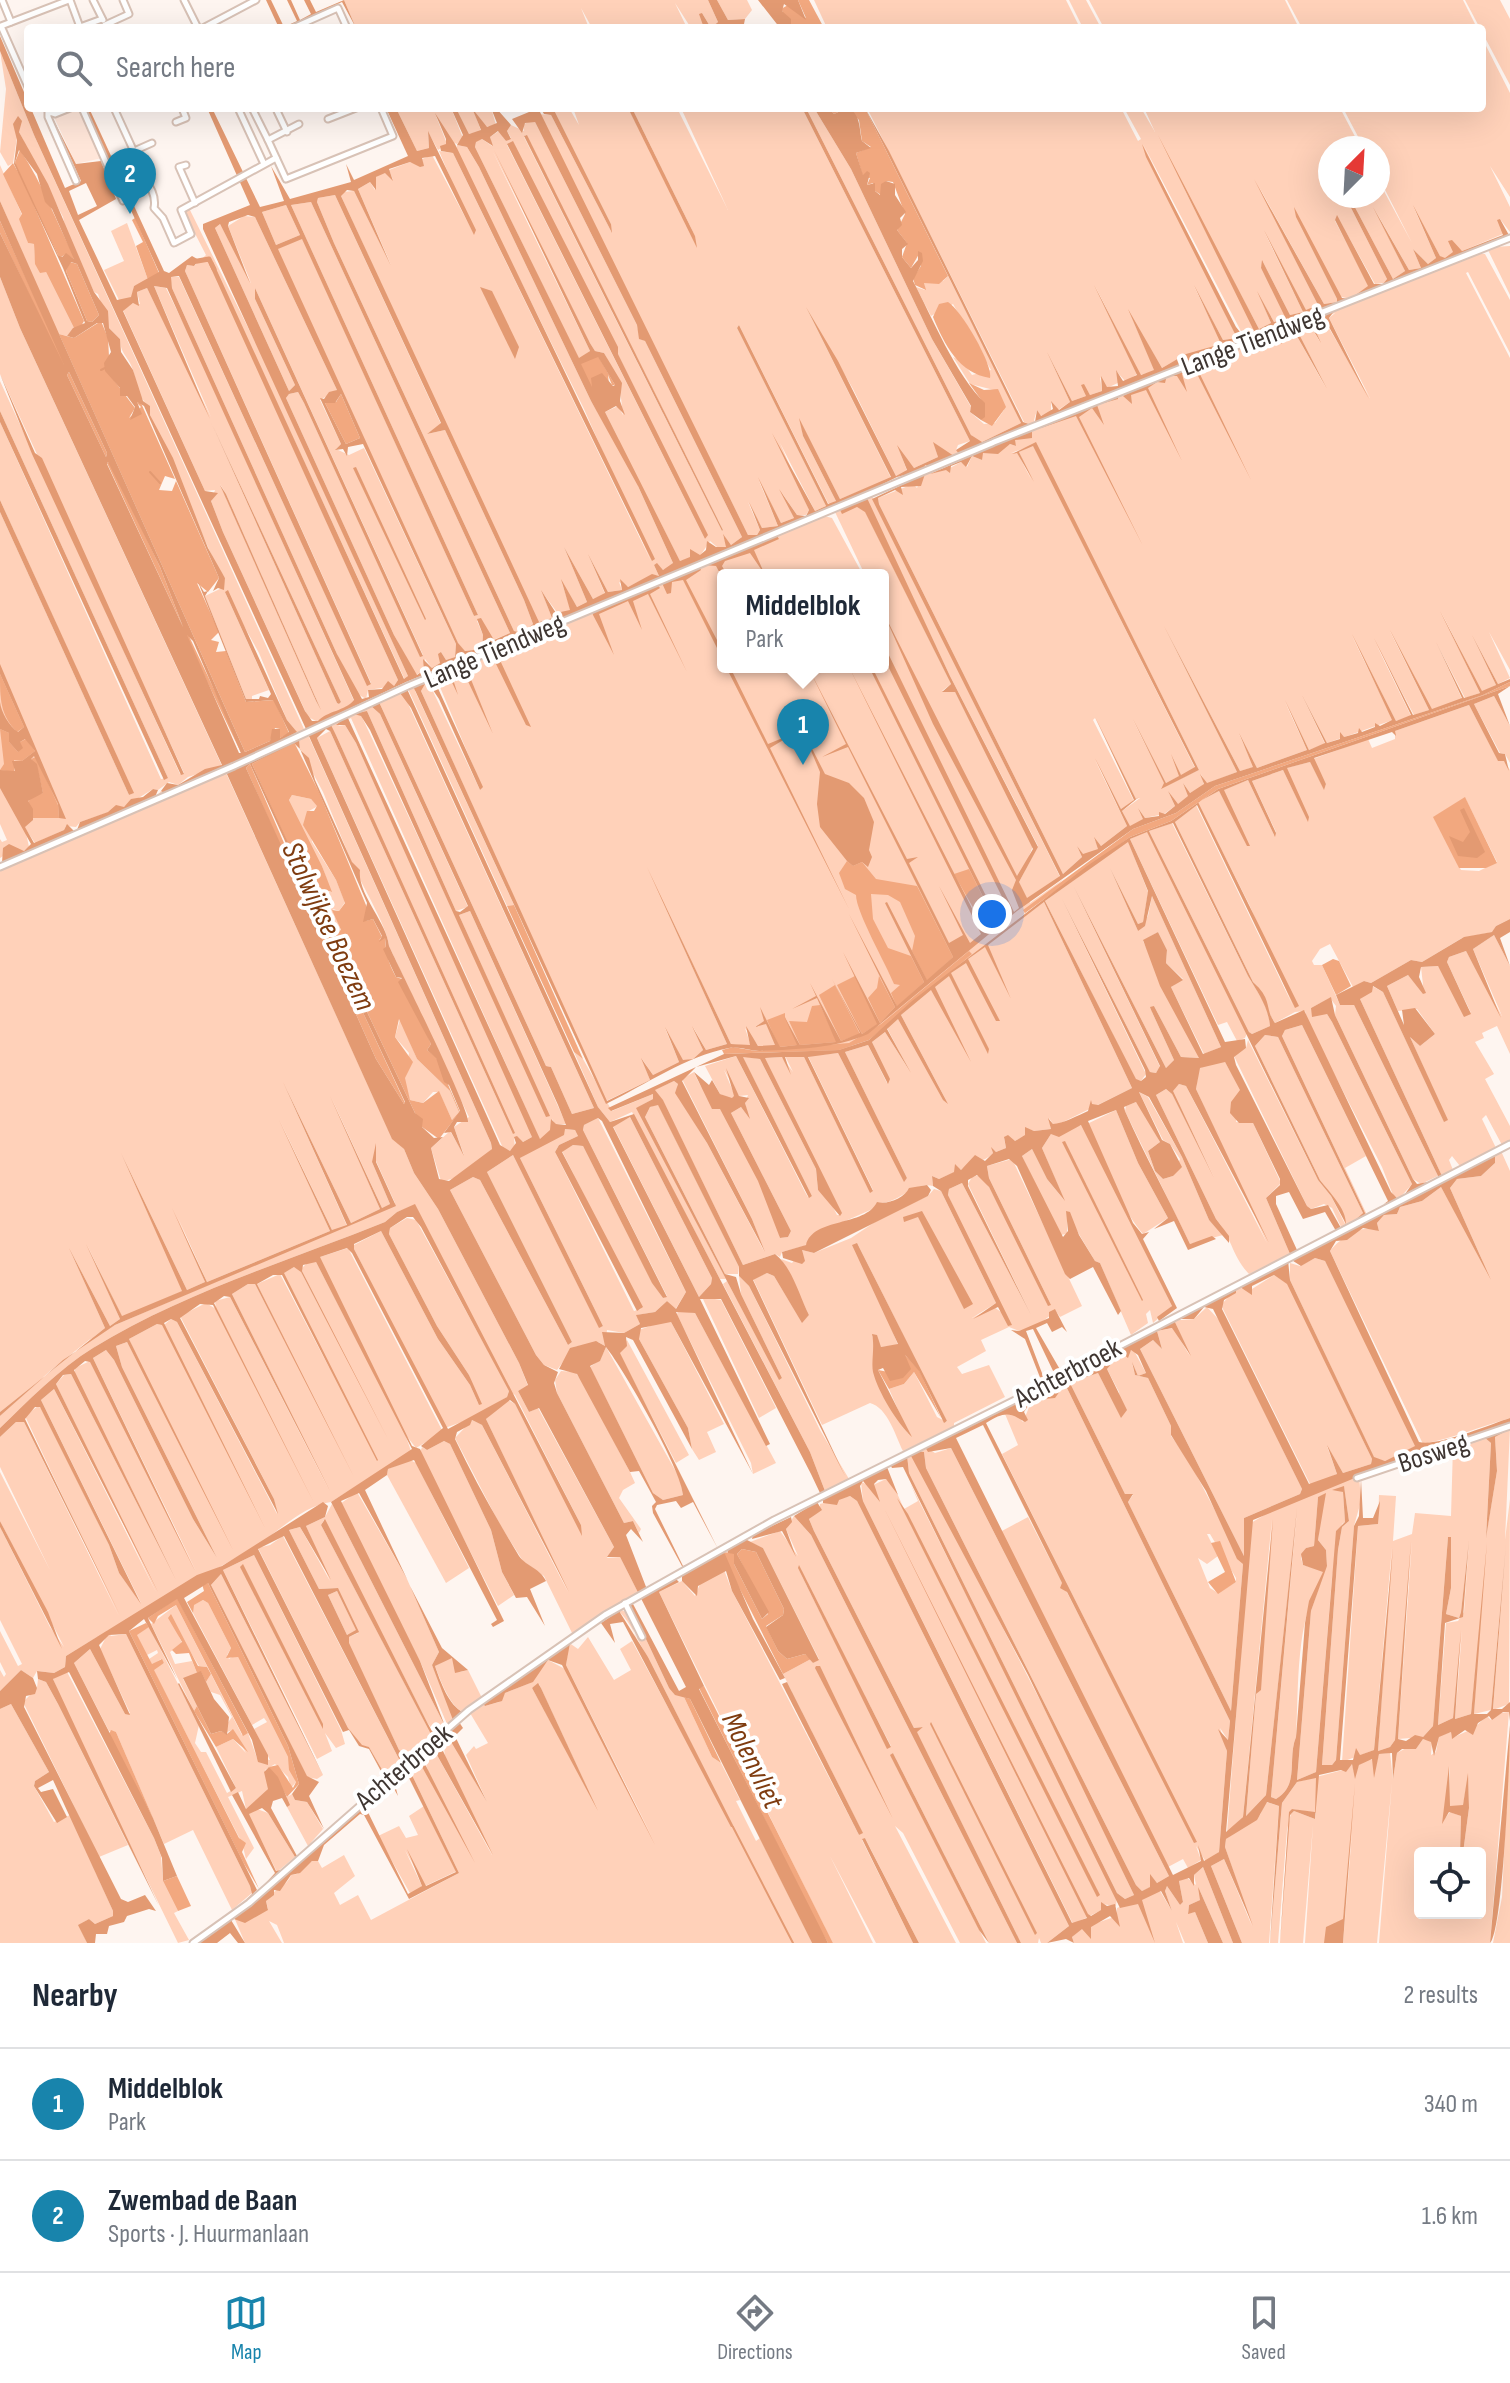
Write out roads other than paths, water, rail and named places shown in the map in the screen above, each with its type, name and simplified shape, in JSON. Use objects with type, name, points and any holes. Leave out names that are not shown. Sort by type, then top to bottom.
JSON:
[{"type":"street","points":[[2,0],[11,22]]},
{"type":"street","points":[[24,78],[1,26],[69,0],[78,24]]},
{"type":"street","points":[[93,0],[105,24],[129,14],[123,0]]},
{"type":"street","points":[[184,0],[198,24]]},
{"type":"street","points":[[208,24],[256,0]]},
{"type":"street","points":[[302,24],[338,8],[345,24]]},
{"type":"street","points":[[48,112],[76,181]]},
{"type":"street","points":[[84,112],[123,201]]},
{"type":"street","points":[[116,112],[134,151],[133,161],[139,175],[147,180],[156,201],[154,208],[163,218],[174,243],[191,234],[183,209],[276,158]]},
{"type":"street","points":[[176,122],[186,118],[184,112]]},
{"type":"street","points":[[240,112],[264,164]]},
{"type":"street","points":[[254,112],[286,179],[337,156],[354,155],[393,136],[383,112]]},
{"type":"street","points":[[277,112],[287,132]]},
{"type":"street","points":[[328,119],[340,112]]},
{"type":"street","points":[[268,140],[299,124]]},
{"type":"street","points":[[134,151],[152,143]]},
{"type":"street","points":[[186,165],[179,167],[193,204]]},
{"type":"street","name":"Lange Tiendweg","points":[[0,867],[234,766],[423,679],[993,443],[1510,238]]},
{"type":"street","name":"Achterbroek","points":[[193,1943],[249,1903],[469,1710],[625,1603],[774,1520],[1030,1393],[1510,1144]]},
{"type":"street","name":"Bosweg","points":[[1357,1478],[1510,1426]]},
{"type":"street","points":[[625,1603],[642,1637]]},
{"type":"waterway","points":[[192,262],[209,259],[214,269]]},
{"type":"waterway","points":[[101,370],[105,368]]},
{"type":"waterway","points":[[150,472],[160,483]]},
{"type":"waterway","points":[[733,1827],[793,1943]]},
{"type":"place","name":"Zwembad de Baan","points":[[130,214]]},
{"type":"place","name":"Middelblok","points":[[803,765]]},
{"type":"water label","name":"Stolwijkse Boezem","points":[[329,926]]},
{"type":"water label","name":"Molenvliet","points":[[753,1760]]}]
